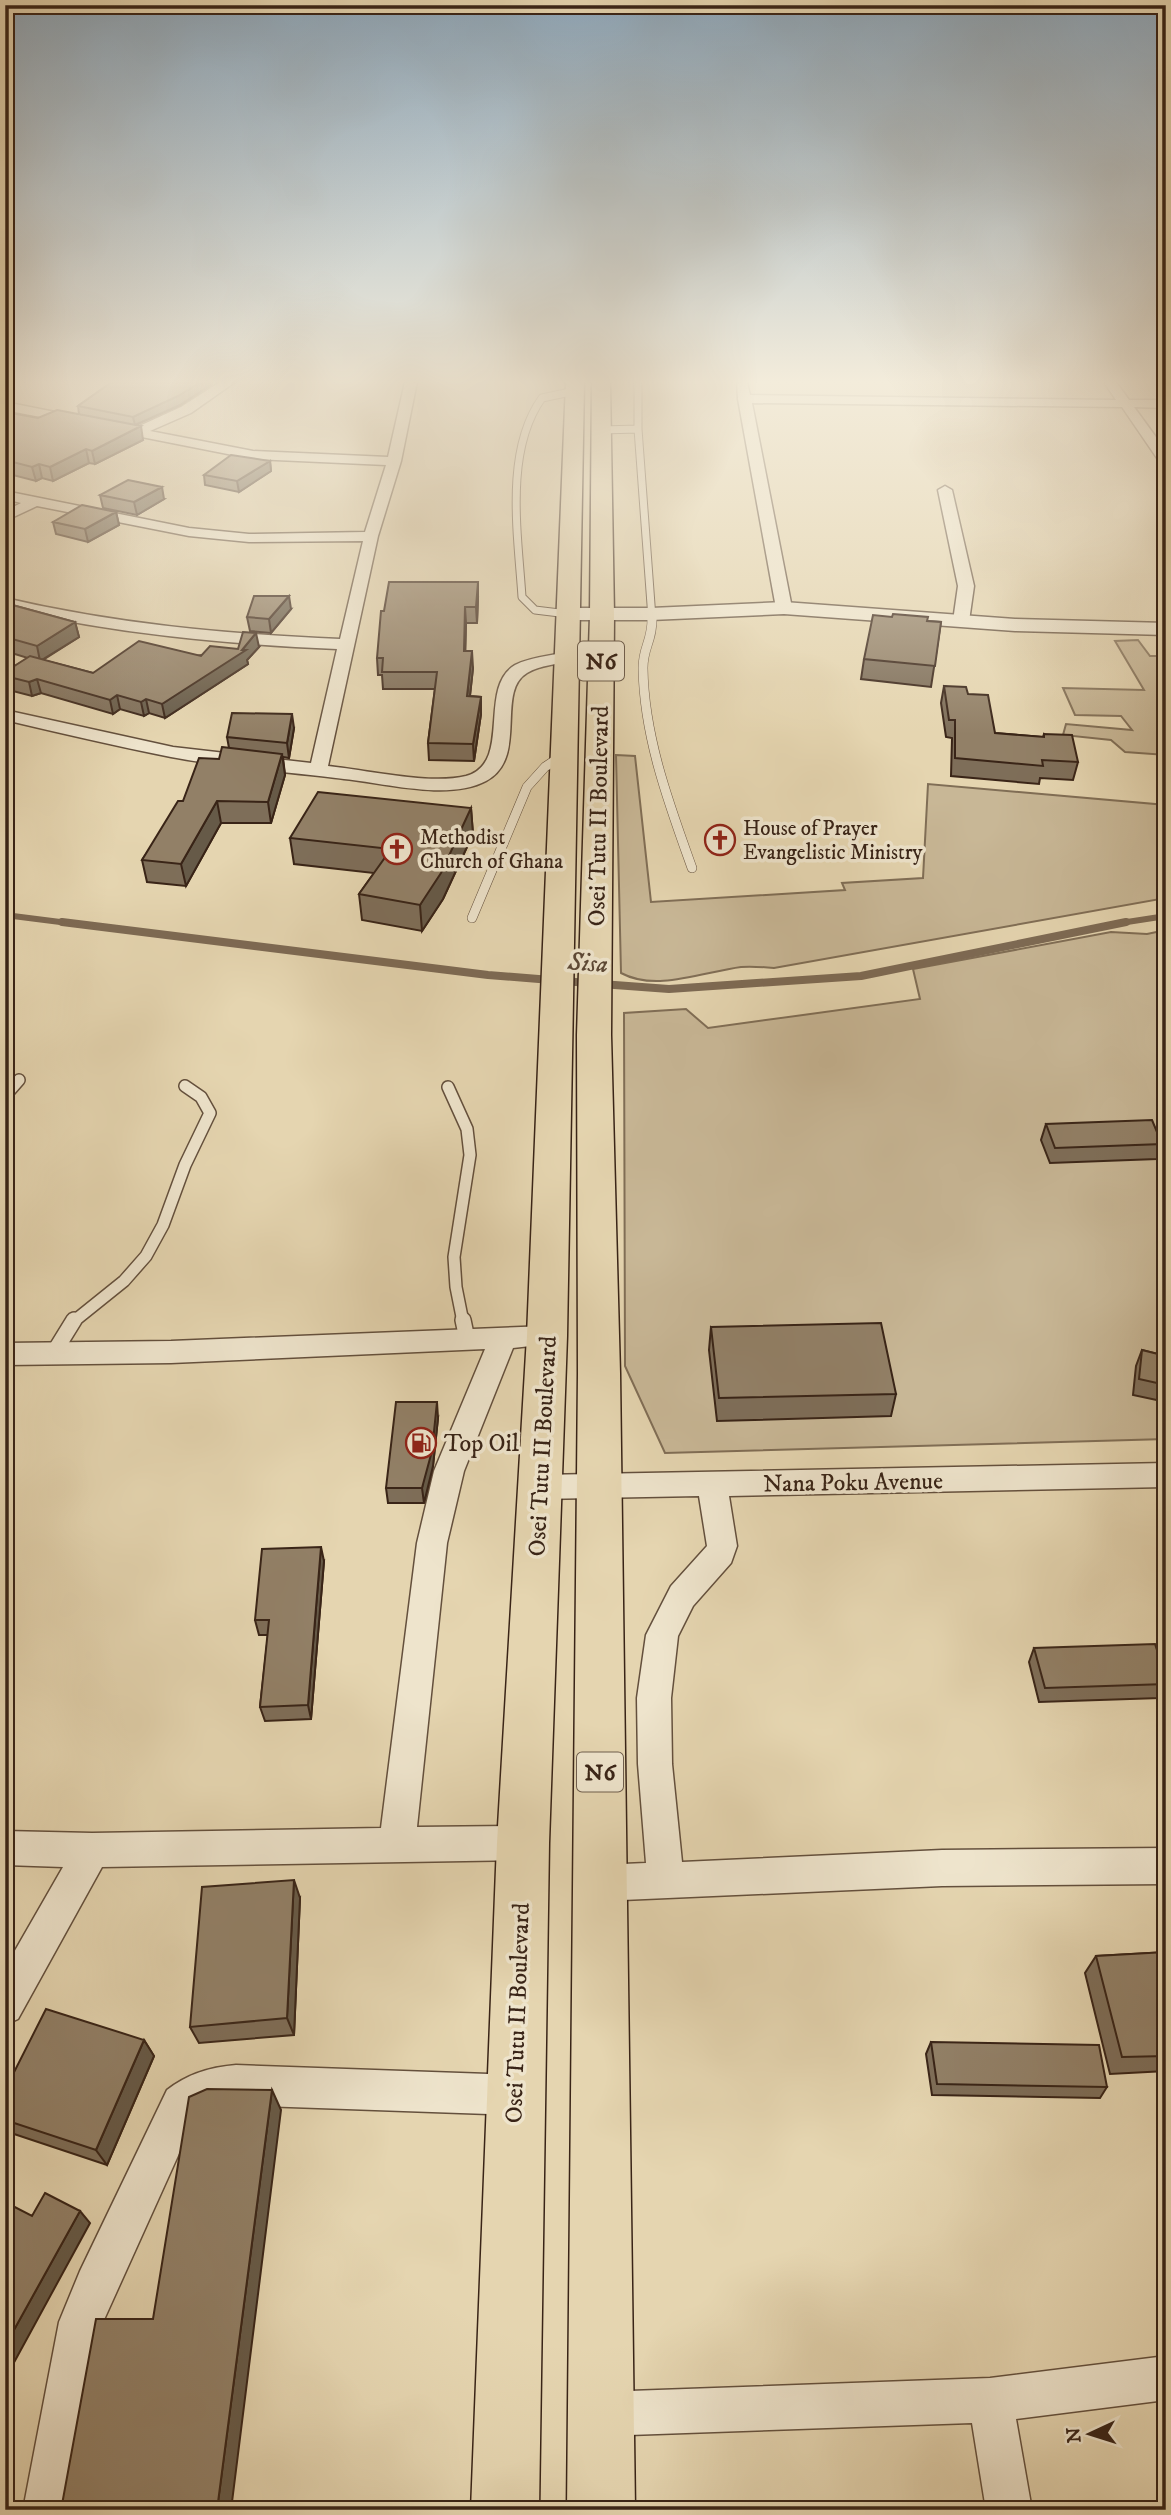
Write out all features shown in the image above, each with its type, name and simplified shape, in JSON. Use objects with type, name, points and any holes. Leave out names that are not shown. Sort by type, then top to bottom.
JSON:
[{"type":"highway","name":"Osei Tutu II Boulevard","points":[[572,499],[558,936],[574,1037],[599,1486],[601,2510]]},
{"type":"highway","name":"Osei Tutu II Boulevard","points":[[505,2510],[523,1843],[540,1487],[526,1336],[574,1037],[595,939],[602,615],[601,499]]},
{"type":"street","points":[[23,499],[188,532],[249,538],[370,537]]},
{"type":"street","points":[[318,771],[370,537],[382,499]]},
{"type":"street","points":[[764,499],[785,608]]},
{"type":"street","points":[[947,499],[966,586],[961,621]]},
{"type":"street","points":[[5,517],[34,502]]},
{"type":"street","points":[[5,603],[71,620],[134,630],[346,644]]},
{"type":"street","points":[[568,614],[651,614],[785,608],[1071,628],[1166,629]]},
{"type":"street","points":[[5,715],[173,752],[442,785],[480,777],[492,767],[501,743],[510,680],[517,671],[566,657]]},
{"type":"street","points":[[5,1354],[171,1352],[526,1336]]},
{"type":"street","points":[[397,1845],[432,1543],[449,1471],[526,1336]]},
{"type":"street","name":"Nana Poku Avenue","points":[[540,1487],[1166,1475]]},
{"type":"street","points":[[666,1880],[655,1764],[654,1698],[662,1634],[682,1596],[720,1554],[722,1546],[712,1485]]},
{"type":"street","points":[[5,1848],[92,1850],[523,1843]]},
{"type":"street","points":[[5,2006],[92,1850]]},
{"type":"street","points":[[600,1884],[942,1868],[1166,1866]]},
{"type":"street","points":[[46,2510],[81,2322],[95,2286],[181,2104],[212,2086],[236,2085],[515,2095]]},
{"type":"street","points":[[601,2414],[990,2400],[1166,2378]]},
{"type":"street","points":[[990,2400],[1009,2510]]},
{"type":"lane","points":[[517,499],[521,584],[525,604],[532,610],[568,614]]},
{"type":"lane","points":[[644,499],[653,635],[644,652],[643,670],[653,743],[663,786],[692,868]]},
{"type":"lane","points":[[471,918],[527,787],[545,767],[564,755]]},
{"type":"lane","points":[[5,1096],[19,1080]]},
{"type":"lane","points":[[52,1354],[76,1317],[124,1281],[146,1256],[163,1225],[185,1165],[210,1113],[201,1097],[185,1086]]},
{"type":"lane","points":[[448,1087],[467,1129],[470,1155],[454,1256],[456,1287],[467,1339]]},
{"type":"shaded area","points":[[1138,640],[1150,656],[1166,656],[1166,755],[1125,752],[1111,740],[1063,735],[1066,724],[1132,730],[1121,716],[1075,715],[1063,688],[1144,690],[1115,641]]},
{"type":"shaded area","points":[[616,755],[635,756],[651,902],[845,890],[842,883],[923,878],[928,784],[1166,805],[1166,898],[774,968],[741,967],[664,981],[635,978],[621,973]]},
{"type":"shaded area","points":[[1166,930],[1166,1439],[665,1453],[625,1366],[624,1013],[686,1009],[708,1028],[920,999],[913,969],[1111,932],[1147,934]]},
{"type":"building","points":[[82,505],[116,512],[85,529],[53,522]]},
{"type":"building","points":[[389,582],[478,582],[476,607],[465,607],[464,651],[472,651],[467,696],[481,697],[473,744],[428,743],[437,672],[382,672],[383,658],[377,658],[381,611],[384,611]]},
{"type":"building","points":[[254,596],[289,596],[269,619],[247,617]]},
{"type":"building","points":[[5,603],[75,622],[37,646],[5,637]]},
{"type":"building","points":[[893,614],[928,617],[927,621],[941,622],[935,666],[864,659],[873,615],[892,617]]},
{"type":"building","points":[[243,632],[256,633],[242,650],[246,650],[162,704],[146,699],[141,702],[117,695],[110,700],[37,679],[29,682],[5,676],[5,672],[30,656],[93,673],[139,641],[201,656],[210,646],[238,649]]},
{"type":"building","points":[[944,686],[966,687],[968,694],[988,695],[995,733],[1044,737],[1044,734],[1072,735],[1078,762],[1042,760],[1043,766],[955,758],[955,720],[949,720]]},
{"type":"building","points":[[232,713],[292,714],[287,743],[227,737]]},
{"type":"building","points":[[222,747],[282,754],[268,802],[217,801],[181,864],[142,860],[178,801],[183,801],[199,758],[219,759]]},
{"type":"building","points":[[318,792],[471,808],[441,873],[420,905],[359,894],[391,849],[290,838]]},
{"type":"building","points":[[1152,1120],[1162,1144],[1055,1148],[1046,1124]]},
{"type":"building","points":[[881,1323],[896,1394],[719,1398],[711,1327]]},
{"type":"building","points":[[1142,1350],[1166,1356],[1166,1385],[1139,1379]]},
{"type":"building","points":[[396,1402],[437,1402],[432,1451],[422,1488],[386,1488]]},
{"type":"building","points":[[321,1547],[308,1705],[260,1707],[269,1620],[255,1620],[262,1549]]},
{"type":"building","points":[[1155,1644],[1166,1684],[1045,1688],[1034,1648]]},
{"type":"building","points":[[294,1880],[287,2018],[190,2027],[202,1887]]},
{"type":"building","points":[[1166,1952],[1166,2056],[1122,2057],[1096,1956]]},
{"type":"building","points":[[46,2009],[144,2040],[96,2150],[5,2120],[5,2090]]},
{"type":"building","points":[[931,2042],[1099,2045],[1107,2087],[937,2084]]},
{"type":"building","points":[[207,2089],[272,2090],[217,2510],[61,2510],[96,2319],[153,2319],[189,2097]]},
{"type":"building","points":[[45,2193],[80,2211],[5,2346],[5,2202],[32,2216]]},
{"type":"waterway","name":"Sisa","points":[[5,915],[76,924]]},
{"type":"waterway","name":"Sisa","points":[[1123,923],[1166,916]]},
{"type":"waterway","name":"Sisa","points":[[62,922],[488,975],[588,983]]},
{"type":"waterway","name":"Sisa","points":[[601,984],[669,989],[861,976],[1123,923]]},
{"type":"waterway","name":"Sisa","points":[[1114,924],[1123,923]]},
{"type":"place","name":"House of Prayer Evangelistic Ministry","points":[[720,840]]},
{"type":"place","name":"Methodist Church of Ghana","points":[[397,849]]},
{"type":"place","name":"Top Oil","points":[[421,1443]]}]
